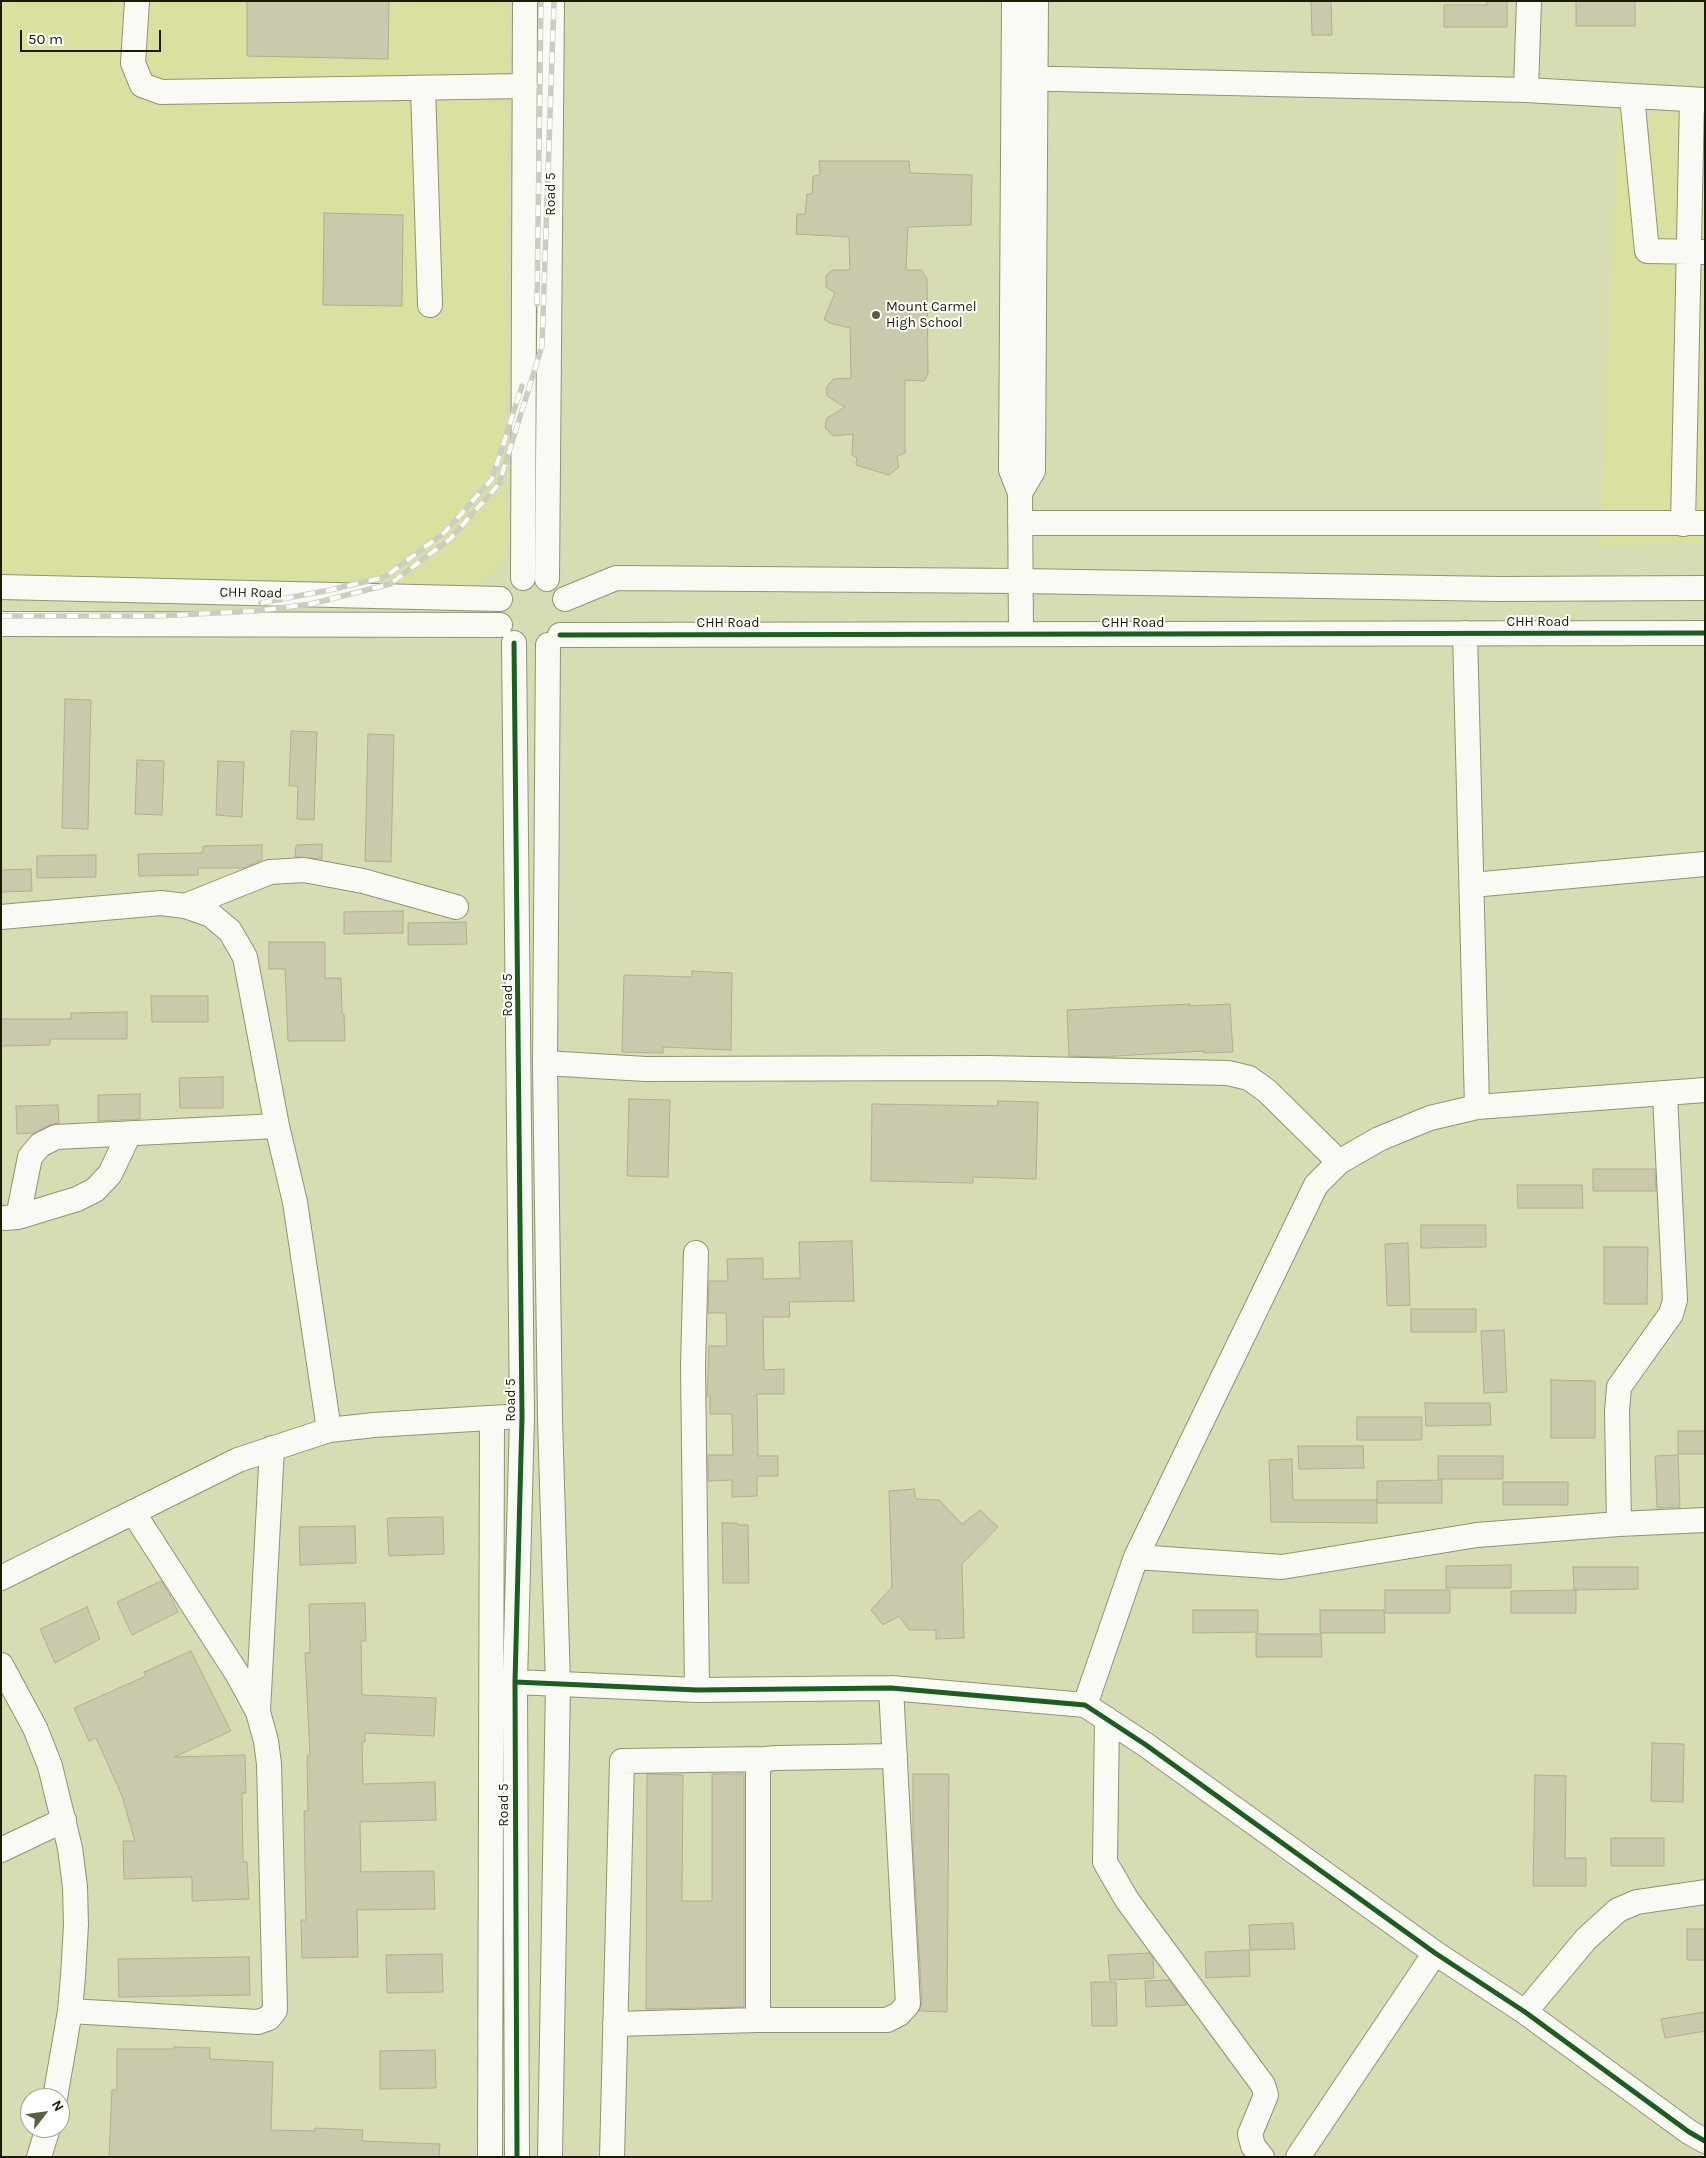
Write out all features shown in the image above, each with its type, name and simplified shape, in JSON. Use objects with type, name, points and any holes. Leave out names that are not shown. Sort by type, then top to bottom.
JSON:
[{"type":"street","points":[[137,1],[133,63],[142,85],[161,92],[525,86]]},
{"type":"street","name":"Road 5","points":[[523,578],[525,1]]},
{"type":"street","name":"Road 5","points":[[548,580],[552,1]]},
{"type":"street","points":[[1014,1],[1024,78]]},
{"type":"street","points":[[1021,634],[1020,493],[1012,470],[1024,78],[1036,1]]},
{"type":"street","points":[[1526,90],[1529,1]]},
{"type":"street","points":[[1020,523],[1694,524],[1697,252],[1698,100],[1526,90],[1024,78]]},
{"type":"street","points":[[423,88],[430,305]]},
{"type":"street","points":[[1632,96],[1647,251],[1697,252]]},
{"type":"street","points":[[550,2157],[558,1684],[550,1418],[545,1063],[554,640],[568,618],[565,599],[560,591],[548,580],[523,578],[510,586],[500,600],[497,612],[500,625],[506,635],[514,643],[531,648],[554,640]]},
{"type":"street","points":[[565,599],[616,578],[1021,581],[1499,589],[1705,588]]},
{"type":"street","name":"CHH Road","points":[[1,587],[500,600]]},
{"type":"street","points":[[1,624],[500,625]]},
{"type":"street","points":[[1465,633],[1477,1107]]},
{"type":"street","name":"CHH Road","points":[[554,640],[1021,634],[1705,633]]},
{"type":"street","name":"Road 5","points":[[514,643],[522,1417],[515,1682],[517,2157]]},
{"type":"street","points":[[1472,885],[1705,864]]},
{"type":"street","points":[[185,906],[270,872],[304,870],[363,882],[456,907]]},
{"type":"street","points":[[1,917],[160,902],[185,906],[211,915],[230,931],[245,957],[277,1126],[295,1202],[329,1430]]},
{"type":"street","points":[[545,1063],[645,1069],[988,1068],[1228,1073],[1249,1078],[1267,1091],[1339,1162]]},
{"type":"street","points":[[1085,1705],[1136,1557],[1316,1185],[1339,1162],[1379,1139],[1430,1118],[1477,1107],[1665,1095],[1705,1090]]},
{"type":"street","points":[[1619,1524],[1617,1411],[1619,1387],[1672,1314],[1675,1300],[1665,1095]]},
{"type":"street","points":[[10,1217],[30,1158],[40,1146],[56,1137],[277,1126]]},
{"type":"street","points":[[10,1217],[77,1199],[95,1190],[110,1174],[129,1134]]},
{"type":"street","points":[[696,1253],[694,1374],[697,1690]]},
{"type":"street","points":[[1,1578],[238,1460],[329,1430],[374,1425],[492,1418],[550,1418]]},
{"type":"street","points":[[490,2157],[492,1418]]},
{"type":"street","points":[[258,1712],[272,1448]]},
{"type":"street","points":[[70,2011],[258,2022],[269,2018],[275,2010],[269,1764],[266,1741],[258,1712],[238,1675],[133,1512]]},
{"type":"street","points":[[1136,1557],[1282,1567],[1477,1535],[1619,1524],[1705,1520]]},
{"type":"street","points":[[1,1665],[35,1728],[50,1766],[64,1820],[75,1887],[76,1925],[70,2011],[57,2088]]},
{"type":"street","points":[[515,1682],[697,1690],[891,1688],[1085,1705],[1395,1923],[1435,1954],[1525,2012],[1705,2142]]},
{"type":"street","points":[[616,2024],[758,2020],[887,2020],[899,2014],[908,2004],[891,1688]]},
{"type":"street","points":[[1107,1720],[1105,1862],[1127,1900],[1263,2085],[1266,2095],[1250,2134],[1253,2146],[1262,2157]]},
{"type":"street","points":[[612,2157],[622,1761],[765,1760],[776,1758],[895,1756]]},
{"type":"street","points":[[758,2020],[758,1767],[765,1760]]},
{"type":"street","points":[[1,1850],[64,1820]]},
{"type":"street","points":[[1525,2012],[1586,1939],[1618,1910],[1637,1902],[1705,1892]]},
{"type":"street","points":[[1298,2157],[1435,1954]]},
{"type":"street","points":[[39,2157],[45,2138]]},
{"type":"shaded area","points":[[1,1],[507,1],[505,555],[492,573],[476,585],[450,597],[1,582]]},
{"type":"shaded area","points":[[1618,113],[1705,115],[1705,544],[1600,545]]},
{"type":"building","points":[[247,1],[389,1],[388,59],[247,56]]},
{"type":"building","points":[[1311,1],[1331,1],[1332,35],[1312,35]]},
{"type":"building","points":[[1487,1],[1507,1],[1507,27],[1444,27],[1444,5],[1487,5]]},
{"type":"building","points":[[1576,1],[1635,1],[1635,26],[1576,26]]},
{"type":"building","name":"Mount Carmel High School","points":[[819,161],[909,161],[910,173],[972,175],[971,225],[908,227],[906,270],[921,270],[927,278],[928,374],[924,381],[905,380],[905,453],[897,456],[899,467],[889,475],[856,465],[857,458],[852,455],[853,434],[833,436],[825,427],[827,418],[845,407],[827,396],[826,388],[833,379],[851,378],[850,328],[830,323],[824,319],[835,293],[826,287],[826,276],[832,270],[850,270],[849,237],[796,234],[797,214],[805,214],[807,194],[812,194],[813,176],[820,175]]},
{"type":"building","points":[[324,213],[403,215],[402,306],[323,305]]},
{"type":"building","points":[[65,699],[91,700],[88,829],[62,828]]},
{"type":"building","points":[[291,731],[317,732],[314,820],[297,819],[298,786],[289,786]]},
{"type":"building","points":[[368,734],[394,735],[391,862],[365,861]]},
{"type":"building","points":[[137,760],[164,761],[162,815],[135,814]]},
{"type":"building","points":[[218,761],[244,762],[242,817],[216,815]]},
{"type":"building","points":[[322,844],[322,859],[295,857],[296,845]]},
{"type":"building","points":[[262,845],[262,860],[244,868],[198,868],[198,875],[139,876],[138,854],[203,853],[203,846]]},
{"type":"building","points":[[96,855],[96,877],[37,878],[37,856]]},
{"type":"building","points":[[31,869],[32,891],[1,892],[1,870]]},
{"type":"building","points":[[403,911],[403,933],[344,934],[344,912]]},
{"type":"building","points":[[466,922],[467,944],[408,945],[408,923]]},
{"type":"building","points":[[269,942],[325,942],[325,978],[341,978],[345,1041],[288,1041],[285,969],[269,969]]},
{"type":"building","points":[[692,971],[732,973],[731,1050],[663,1047],[663,1053],[622,1052],[624,975],[692,977]]},
{"type":"building","points":[[151,996],[208,996],[208,1022],[152,1022]]},
{"type":"building","points":[[1190,1004],[1190,1006],[1230,1004],[1233,1052],[1204,1053],[1204,1051],[1098,1057],[1069,1056],[1067,1010]]},
{"type":"building","points":[[127,1012],[127,1039],[50,1039],[50,1045],[1,1046],[1,1019],[71,1019],[71,1013]]},
{"type":"building","points":[[223,1077],[223,1108],[180,1108],[179,1078]]},
{"type":"building","points":[[140,1094],[140,1119],[98,1121],[98,1095]]},
{"type":"building","points":[[629,1099],[670,1100],[668,1177],[627,1176]]},
{"type":"building","points":[[998,1101],[1038,1102],[1036,1179],[973,1177],[973,1183],[871,1181],[872,1104],[997,1106]]},
{"type":"building","points":[[58,1105],[59,1123],[33,1133],[17,1134],[16,1106]]},
{"type":"building","points":[[1593,1169],[1655,1169],[1656,1191],[1593,1191]]},
{"type":"building","points":[[1517,1185],[1582,1185],[1583,1208],[1518,1208]]},
{"type":"building","points":[[1421,1225],[1486,1225],[1486,1247],[1421,1248]]},
{"type":"building","points":[[852,1241],[854,1301],[789,1302],[790,1317],[763,1317],[764,1370],[784,1369],[784,1394],[757,1394],[758,1456],[778,1456],[778,1476],[757,1476],[757,1496],[732,1497],[732,1480],[708,1481],[708,1455],[733,1455],[732,1414],[710,1414],[710,1396],[707,1396],[709,1346],[727,1346],[726,1313],[708,1313],[709,1281],[728,1281],[727,1259],[763,1258],[763,1279],[800,1278],[799,1242]]},
{"type":"building","points":[[1408,1243],[1410,1305],[1387,1306],[1385,1244]]},
{"type":"building","points":[[1604,1247],[1648,1247],[1647,1304],[1604,1304]]},
{"type":"building","points":[[1411,1309],[1476,1309],[1476,1332],[1411,1332]]},
{"type":"building","points":[[1504,1330],[1507,1392],[1484,1393],[1481,1331]]},
{"type":"building","points":[[1551,1380],[1595,1381],[1595,1438],[1551,1438]]},
{"type":"building","points":[[1425,1403],[1490,1403],[1491,1425],[1426,1426]]},
{"type":"building","points":[[1357,1417],[1422,1417],[1422,1440],[1357,1440]]},
{"type":"building","points":[[1678,1431],[1705,1431],[1705,1454],[1678,1454]]},
{"type":"building","points":[[1298,1446],[1363,1446],[1364,1468],[1299,1469]]},
{"type":"building","points":[[1678,1455],[1680,1507],[1657,1508],[1655,1456]]},
{"type":"building","points":[[1438,1456],[1503,1456],[1503,1479],[1438,1479]]},
{"type":"building","points":[[1292,1459],[1293,1500],[1377,1500],[1377,1523],[1271,1522],[1269,1460]]},
{"type":"building","points":[[1442,1480],[1442,1503],[1377,1503],[1377,1481]]},
{"type":"building","points":[[1503,1482],[1568,1482],[1568,1505],[1503,1505]]},
{"type":"building","points":[[914,1489],[916,1499],[939,1500],[962,1524],[980,1510],[998,1527],[962,1564],[964,1638],[936,1639],[936,1630],[909,1630],[899,1616],[883,1625],[871,1610],[892,1587],[889,1491]]},
{"type":"building","points":[[443,1517],[444,1554],[389,1556],[387,1518]]},
{"type":"building","points":[[722,1523],[748,1525],[749,1583],[723,1583]]},
{"type":"building","points":[[355,1526],[356,1563],[300,1565],[299,1527]]},
{"type":"building","points":[[1511,1565],[1511,1588],[1446,1588],[1446,1566]]},
{"type":"building","points":[[1573,1567],[1638,1567],[1638,1589],[1574,1590]]},
{"type":"building","points":[[161,1581],[178,1612],[132,1635],[117,1602]]},
{"type":"building","points":[[1385,1590],[1450,1590],[1450,1613],[1385,1613]]},
{"type":"building","points":[[1576,1590],[1576,1613],[1511,1613],[1511,1591]]},
{"type":"building","points":[[365,1603],[366,1641],[361,1641],[362,1695],[436,1698],[434,1736],[365,1733],[365,1742],[362,1742],[363,1784],[435,1782],[436,1820],[360,1822],[361,1872],[434,1871],[435,1909],[357,1910],[358,1957],[302,1958],[301,1920],[306,1920],[304,1811],[308,1811],[307,1756],[310,1756],[305,1653],[310,1653],[309,1604]]},
{"type":"building","points":[[87,1607],[100,1639],[55,1663],[40,1629]]},
{"type":"building","points":[[1193,1610],[1258,1610],[1258,1632],[1193,1633]]},
{"type":"building","points":[[1320,1610],[1384,1610],[1385,1633],[1320,1633]]},
{"type":"building","points":[[1256,1634],[1321,1634],[1322,1657],[1256,1657]]},
{"type":"building","points":[[191,1651],[231,1731],[174,1757],[245,1755],[246,1793],[242,1793],[243,1862],[247,1862],[249,1899],[192,1901],[192,1877],[124,1879],[123,1841],[135,1841],[122,1796],[96,1738],[89,1741],[74,1708],[146,1676],[144,1672]]},
{"type":"building","points":[[1652,1743],[1684,1744],[1683,1802],[1651,1801]]},
{"type":"building","points":[[647,1774],[683,1775],[682,1901],[712,1901],[712,1774],[744,1774],[744,2007],[646,2009]]},
{"type":"building","points":[[913,1774],[949,1774],[947,2012],[919,2011],[922,2003],[913,1847]]},
{"type":"building","points":[[1535,1775],[1566,1776],[1565,1858],[1586,1858],[1586,1886],[1533,1886]]},
{"type":"building","points":[[1611,1838],[1664,1838],[1664,1866],[1611,1866]]},
{"type":"building","points":[[1293,1923],[1295,1949],[1250,1950],[1249,1925]]},
{"type":"building","points":[[1687,1929],[1705,1929],[1705,1960],[1687,1960]]},
{"type":"building","points":[[1249,1950],[1250,1976],[1206,1978],[1205,1952]]},
{"type":"building","points":[[1149,1953],[1153,1958],[1154,1978],[1110,1980],[1108,1955]]},
{"type":"building","points":[[442,1954],[443,1992],[387,1993],[386,1955]]},
{"type":"building","points":[[249,1957],[250,1995],[119,1997],[118,1959]]},
{"type":"building","points":[[1169,1980],[1187,2005],[1146,2007],[1145,1981]]},
{"type":"building","points":[[1091,1982],[1116,1982],[1117,2026],[1092,2026]]},
{"type":"building","points":[[1705,2012],[1705,2031],[1665,2038],[1661,2019]]},
{"type":"building","points":[[174,2047],[210,2048],[210,2059],[273,2062],[271,2130],[315,2131],[315,2128],[363,2130],[362,2141],[440,2144],[439,2157],[109,2157],[112,2090],[117,2090],[117,2049],[174,2049]]},
{"type":"building","points":[[435,2050],[436,2088],[380,2089],[380,2051]]},
{"type":"railway","points":[[537,304],[541,1]]},
{"type":"railway","points":[[1,616],[157,616],[255,611],[311,604],[390,584],[450,539],[499,484],[542,346],[554,1]]},
{"type":"railway","points":[[261,603],[385,577],[445,532],[492,479],[522,386]]},
{"type":"cycle path","points":[[560,635],[1705,633]]},
{"type":"cycle path","points":[[514,643],[522,1417],[515,1682],[517,2157]]},
{"type":"cycle path","points":[[515,1682],[697,1690],[891,1688],[1085,1705],[1146,1745],[1435,1953],[1525,2012],[1689,2132],[1705,2141]]},
{"type":"place","name":"Mount Carmel High School","points":[[876,315]]}]
